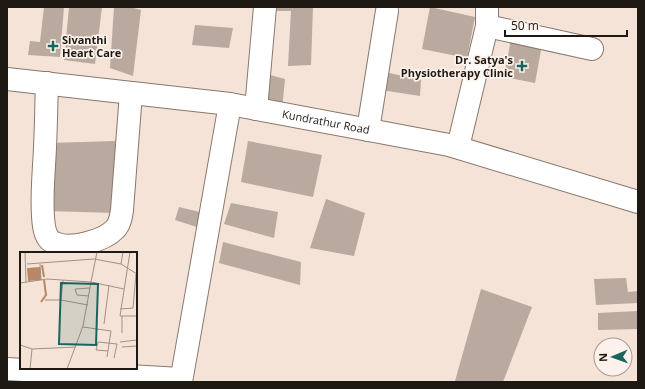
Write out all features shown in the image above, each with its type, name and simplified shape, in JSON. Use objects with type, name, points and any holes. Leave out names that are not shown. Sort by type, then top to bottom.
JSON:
[{"type":"street","points":[[256,109],[265,7]]},
{"type":"street","points":[[368,130],[387,11]]},
{"type":"street","points":[[458,147],[487,17],[592,49]]},
{"type":"street","name":"Kundrathur Road","points":[[7,79],[230,104],[458,147],[638,202]]},
{"type":"street","points":[[47,83],[43,204],[44,227],[48,238],[54,243],[67,246],[80,245],[99,239],[114,230],[120,222],[131,93]]},
{"type":"street","points":[[7,369],[94,378],[181,380],[230,104]]},
{"type":"building","points":[[44,7],[64,7],[60,57],[28,55],[30,41],[40,42]]},
{"type":"building","points":[[69,7],[102,7],[95,64],[64,60]]},
{"type":"building","points":[[114,7],[130,7],[141,10],[133,76],[110,68]]},
{"type":"building","points":[[277,7],[313,7],[311,65],[288,66],[291,11],[277,11]]},
{"type":"building","points":[[430,7],[475,17],[467,58],[422,49]]},
{"type":"building","points":[[195,25],[233,28],[229,48],[192,45]]},
{"type":"building","points":[[511,39],[542,45],[535,83],[504,77]]},
{"type":"building","points":[[385,72],[421,80],[420,96],[381,90]]},
{"type":"building","points":[[266,74],[285,79],[282,109],[262,105]]},
{"type":"building","points":[[115,141],[115,213],[47,211],[49,143]]},
{"type":"building","points":[[248,141],[322,155],[313,197],[241,182]]},
{"type":"building","points":[[326,199],[365,213],[354,256],[310,248]]},
{"type":"building","points":[[231,203],[278,212],[274,238],[224,224]]},
{"type":"building","points":[[179,207],[204,213],[203,229],[175,220]]},
{"type":"building","points":[[223,242],[301,262],[300,285],[219,263]]},
{"type":"building","points":[[626,278],[628,292],[638,291],[638,303],[596,305],[594,279]]},
{"type":"building","points":[[481,289],[532,307],[503,382],[457,382],[455,381]]},
{"type":"building","points":[[638,311],[638,329],[598,330],[598,313]]},
{"type":"place","name":"Sivanthi Heart Care","points":[[53,46]]},
{"type":"place","name":"Dr. Satya's Physiotherapy Clinic","points":[[522,66]]}]
